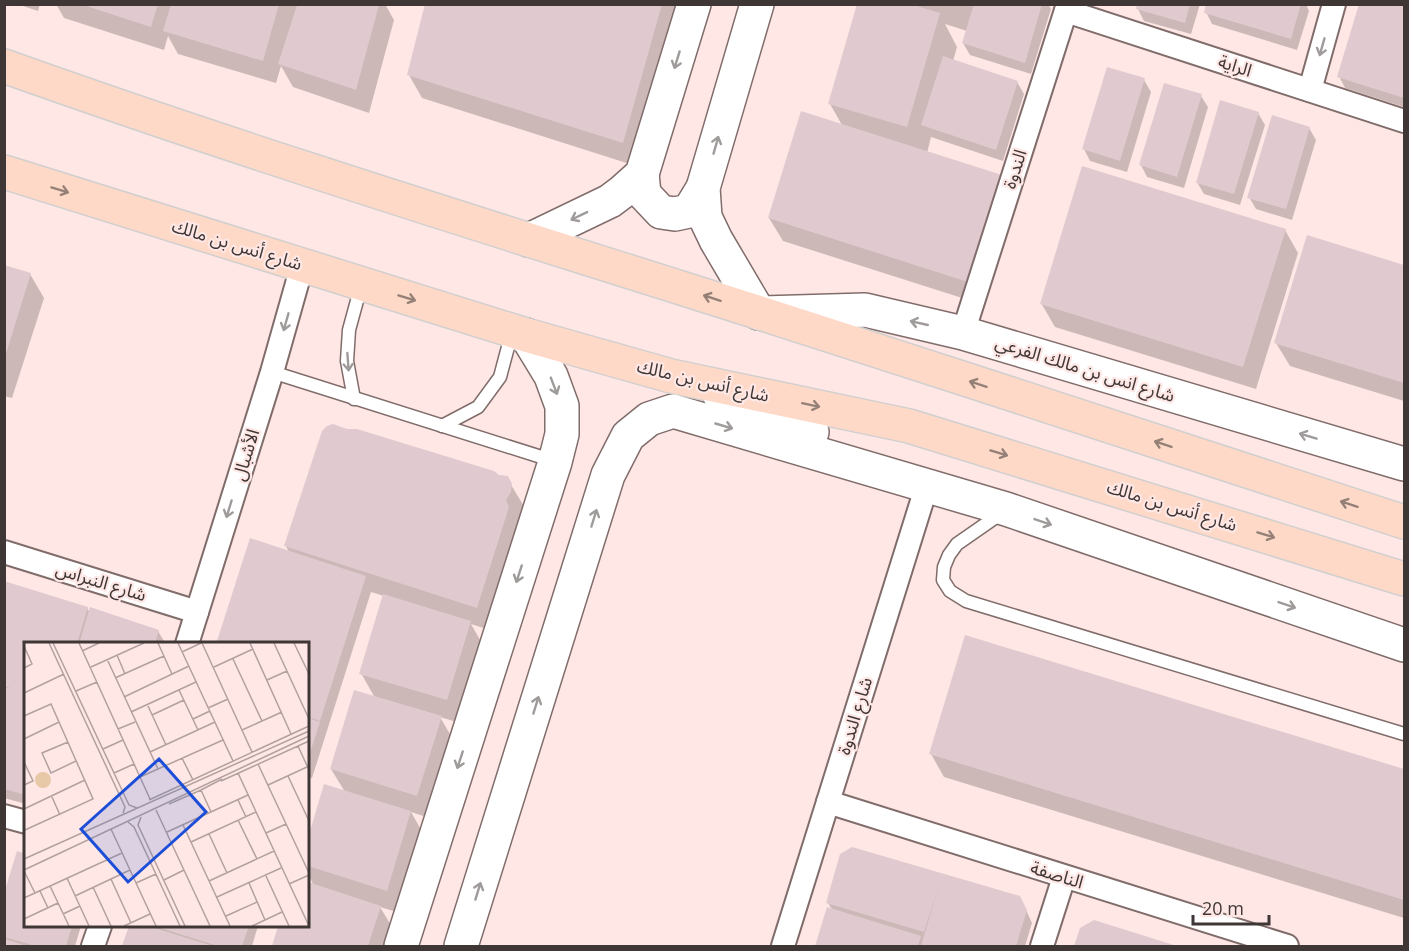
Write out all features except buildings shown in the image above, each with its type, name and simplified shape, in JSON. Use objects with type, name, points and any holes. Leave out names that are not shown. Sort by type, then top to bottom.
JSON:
[{"type":"main road","points":[[4,66],[117,106],[1404,522]]},
{"type":"main road","name":"شارع أنس بن مالك","points":[[4,172],[519,333],[671,376],[909,426],[1404,579]]},
{"type":"street","points":[[694,4],[642,174],[644,194],[661,212],[675,214],[689,211],[703,188],[757,4]]},
{"type":"street","points":[[1310,90],[1334,4]]},
{"type":"street","name":"الراية","points":[[1067,8],[1404,121]]},
{"type":"street","name":"الندوة","points":[[963,333],[1067,8]]},
{"type":"street","points":[[529,240],[610,201],[642,174]]},
{"type":"street","points":[[703,188],[705,217],[724,255],[759,313]]},
{"type":"street","name":"الأشبال","points":[[188,642],[272,372],[302,266]]},
{"type":"street","name":"شارع انس بن مالك الفرعي","points":[[759,313],[865,310],[963,333],[1404,465]]},
{"type":"street","points":[[401,946],[562,434],[562,406],[551,376],[519,333]]},
{"type":"street","points":[[671,376],[1006,509]]},
{"type":"street","points":[[461,946],[608,475],[628,436],[649,419],[673,411],[1006,509],[1404,645]]},
{"type":"street","name":"شارع الندوة","points":[[783,946],[927,485]]},
{"type":"street","name":"شارع النبراس","points":[[4,552],[197,612]]},
{"type":"street","name":"الناصفة","points":[[828,802],[1287,946]]},
{"type":"street","points":[[4,816],[24,821]]},
{"type":"street","points":[[1042,946],[1064,877]]},
{"type":"street","points":[[93,946],[100,927]]},
{"type":"lane","points":[[354,399],[347,361],[349,330],[362,284]]},
{"type":"lane","points":[[442,426],[478,407],[500,377],[519,333]]},
{"type":"lane","points":[[272,372],[555,462]]},
{"type":"lane","points":[[1006,509],[957,544],[949,555],[944,567],[944,579],[950,591],[966,601],[1404,734]]}]
